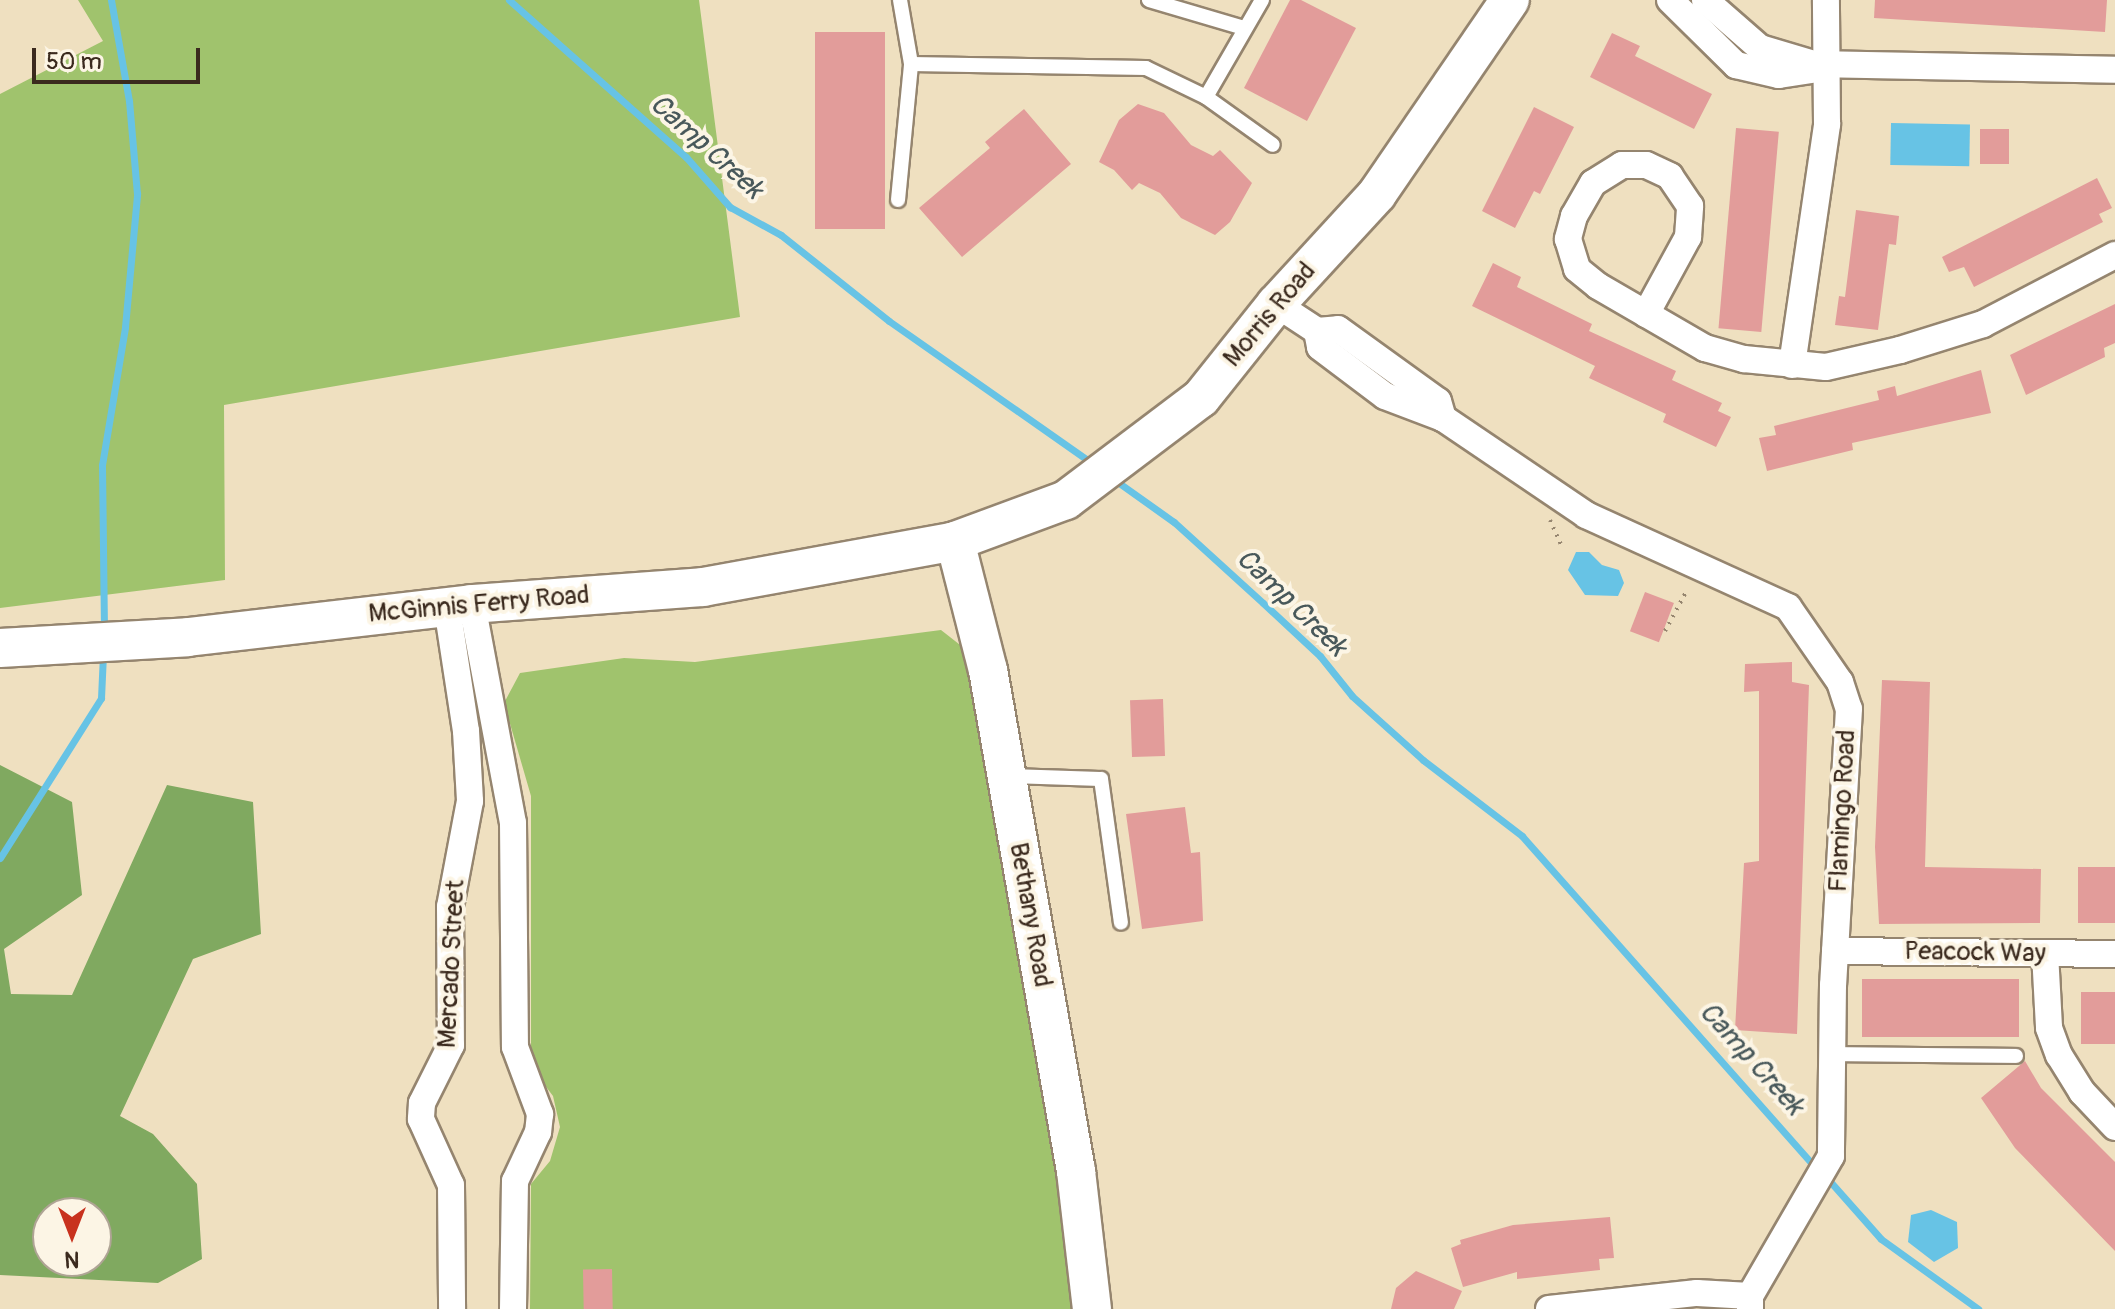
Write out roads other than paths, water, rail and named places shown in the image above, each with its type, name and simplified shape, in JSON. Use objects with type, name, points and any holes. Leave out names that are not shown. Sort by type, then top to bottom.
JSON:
[{"type":"street","name":"Morris Road","points":[[955,541],[1066,500],[1119,463],[1201,398],[1276,304],[1377,194],[1510,0]]},
{"type":"street","points":[[1670,0],[1724,56],[1749,71],[1779,75],[1828,67],[2115,70]]},
{"type":"street","points":[[1705,0],[1760,48],[1828,67]]},
{"type":"street","points":[[1792,365],[1827,124],[1826,0]]},
{"type":"street","points":[[1646,314],[1688,237],[1690,206],[1670,176],[1634,164],[1611,169],[1593,183],[1569,228],[1568,248],[1585,277],[1646,314],[1722,355],[1792,365],[1857,362],[1956,334],[2115,255]]},
{"type":"street","name":"Flamingo Road","points":[[1276,304],[1317,331],[1338,329],[1369,368],[1438,401],[1443,418],[1586,515],[1788,607],[1806,627],[1840,682],[1849,709],[1835,951],[1831,1156],[1750,1302]]},
{"type":"street","name":"McGinnis Ferry Road","points":[[15,648],[188,637],[460,606],[703,587],[955,541]]},
{"type":"street","name":"Bethany Road","points":[[955,541],[988,670],[1076,1171],[1090,1303]]},
{"type":"street","points":[[460,606],[513,823],[515,1047],[540,1114],[538,1132],[515,1181],[513,1309]]},
{"type":"street","name":"Mercado Street","points":[[452,1309],[451,1185],[421,1119],[422,1103],[451,1045],[450,907],[470,801],[460,606]]},
{"type":"street","name":"Peacock Way","points":[[1835,951],[2115,954]]},
{"type":"street","points":[[2045,953],[2049,1028],[2059,1055],[2082,1092],[2115,1127]]},
{"type":"street","points":[[1549,1309],[1697,1293],[1750,1302]]},
{"type":"lane","points":[[898,200],[911,64],[900,0]]},
{"type":"lane","points":[[1149,0],[1187,4],[1244,28]]},
{"type":"lane","points":[[1206,97],[1262,0]]},
{"type":"lane","points":[[911,64],[1146,68],[1206,97],[1273,145]]},
{"type":"lane","points":[[1005,776],[1101,779],[1121,923]]},
{"type":"lane","points":[[1832,1054],[2016,1056]]},
{"type":"water","points":[[1891,123],[1970,124],[1969,166],[1890,165]]},
{"type":"water","points":[[1576,552],[1589,552],[1602,565],[1619,570],[1624,583],[1618,596],[1585,595],[1568,570]]},
{"type":"water","points":[[1931,1210],[1957,1222],[1958,1248],[1934,1262],[1908,1242],[1911,1215]]},
{"type":"waterway","points":[[104,629],[102,465],[125,327],[137,194],[129,101],[111,0]]},
{"type":"waterway","name":"Camp Creek","points":[[509,0],[686,157],[730,207],[781,235],[889,321],[1093,464]]},
{"type":"waterway","name":"Camp Creek","points":[[1112,478],[1174,522],[1320,656],[1352,696],[1423,760],[1522,836],[1817,1170]]},
{"type":"waterway","points":[[0,858],[101,698],[103,654]]},
{"type":"waterway","name":"Camp Creek","points":[[1827,1178],[1881,1239],[1978,1309]]}]
